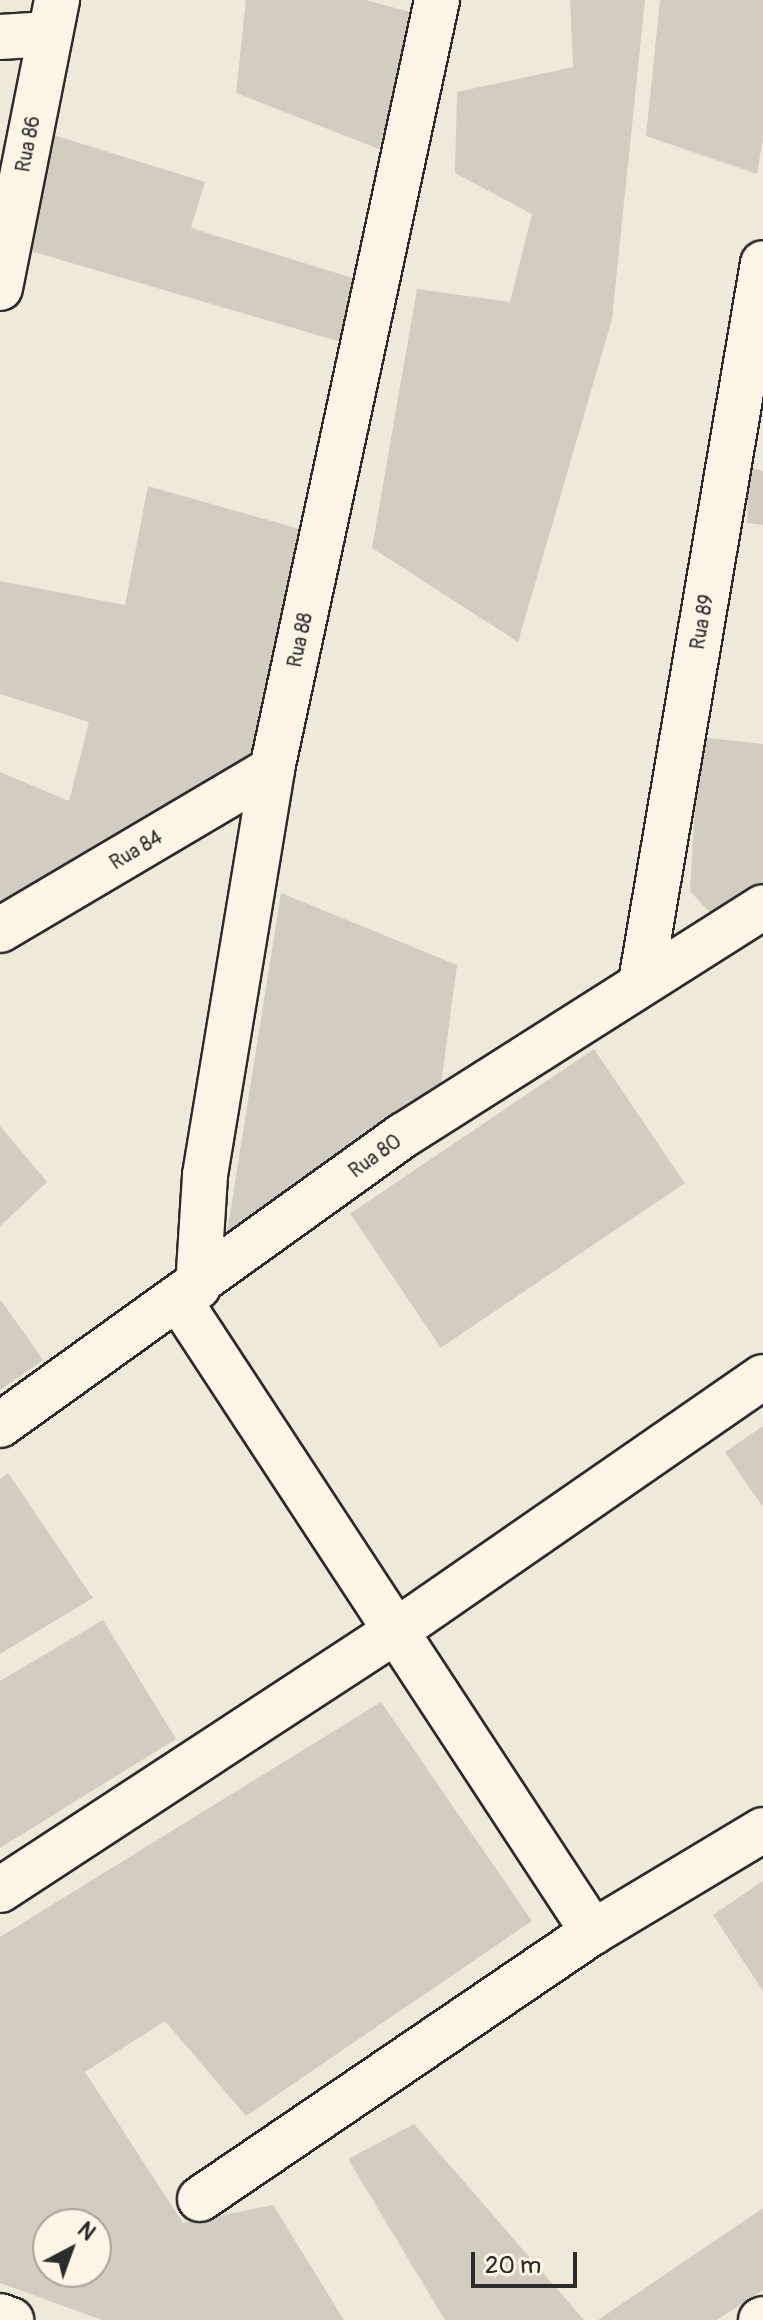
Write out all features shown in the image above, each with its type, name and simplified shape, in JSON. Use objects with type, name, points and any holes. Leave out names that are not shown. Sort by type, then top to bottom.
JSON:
[{"type":"street","name":"Rua 88","points":[[188,1293],[272,769],[437,0]]},
{"type":"street","points":[[0,37],[53,17]]},
{"type":"street","name":"Rua 86","points":[[0,288],[53,17]]},
{"type":"street","name":"Rua 89","points":[[641,982],[763,263]]},
{"type":"street","name":"Rua 84","points":[[0,930],[272,769]]},
{"type":"street","name":"Rua 80","points":[[0,1425],[404,1135],[763,907]]},
{"type":"street","points":[[188,1293],[396,1631],[593,1932]]},
{"type":"street","points":[[0,1890],[396,1631],[763,1377]]},
{"type":"street","points":[[200,2199],[593,1932],[763,1830]]},
{"type":"street","points":[[0,2316],[11,2320]]},
{"type":"shaded area","points":[[246,0],[366,0],[417,14],[379,149],[236,93]]},
{"type":"shaded area","points":[[570,0],[645,0],[612,319],[518,642],[372,548],[417,289],[510,302],[532,214],[455,173],[457,92],[573,67]]},
{"type":"shaded area","points":[[660,0],[763,0],[763,138],[757,174],[646,136]]},
{"type":"shaded area","points":[[44,132],[205,182],[191,228],[359,280],[341,342],[27,250]]},
{"type":"shaded area","points":[[749,467],[763,471],[763,525],[747,523]]},
{"type":"shaded area","points":[[148,486],[303,530],[254,764],[0,914],[0,772],[69,801],[89,722],[0,694],[0,581],[125,605]]},
{"type":"shaded area","points":[[699,737],[763,744],[763,885],[713,916],[690,891]]},
{"type":"shaded area","points":[[281,893],[457,965],[441,1085],[225,1245]]},
{"type":"shaded area","points":[[594,1049],[685,1183],[441,1348],[350,1213]]},
{"type":"shaded area","points":[[0,1126],[47,1182],[0,1226]]},
{"type":"shaded area","points":[[0,1299],[43,1360],[0,1390]]},
{"type":"shaded area","points":[[763,1426],[763,1507],[725,1452]]},
{"type":"shaded area","points":[[8,1473],[93,1598],[0,1654],[0,1479]]},
{"type":"shaded area","points":[[103,1620],[176,1739],[0,1848],[0,1681]]},
{"type":"shaded area","points":[[381,1702],[532,1921],[246,2116],[165,2021],[85,2072],[183,2223],[273,2205],[344,2320],[102,2320],[0,2283],[0,1937]]},
{"type":"shaded area","points":[[763,1881],[763,1991],[713,1915]]},
{"type":"shaded area","points":[[414,2124],[584,2320],[445,2320],[348,2159]]},
{"type":"shaded area","points":[[763,2208],[763,2290],[717,2320],[598,2320]]}]
